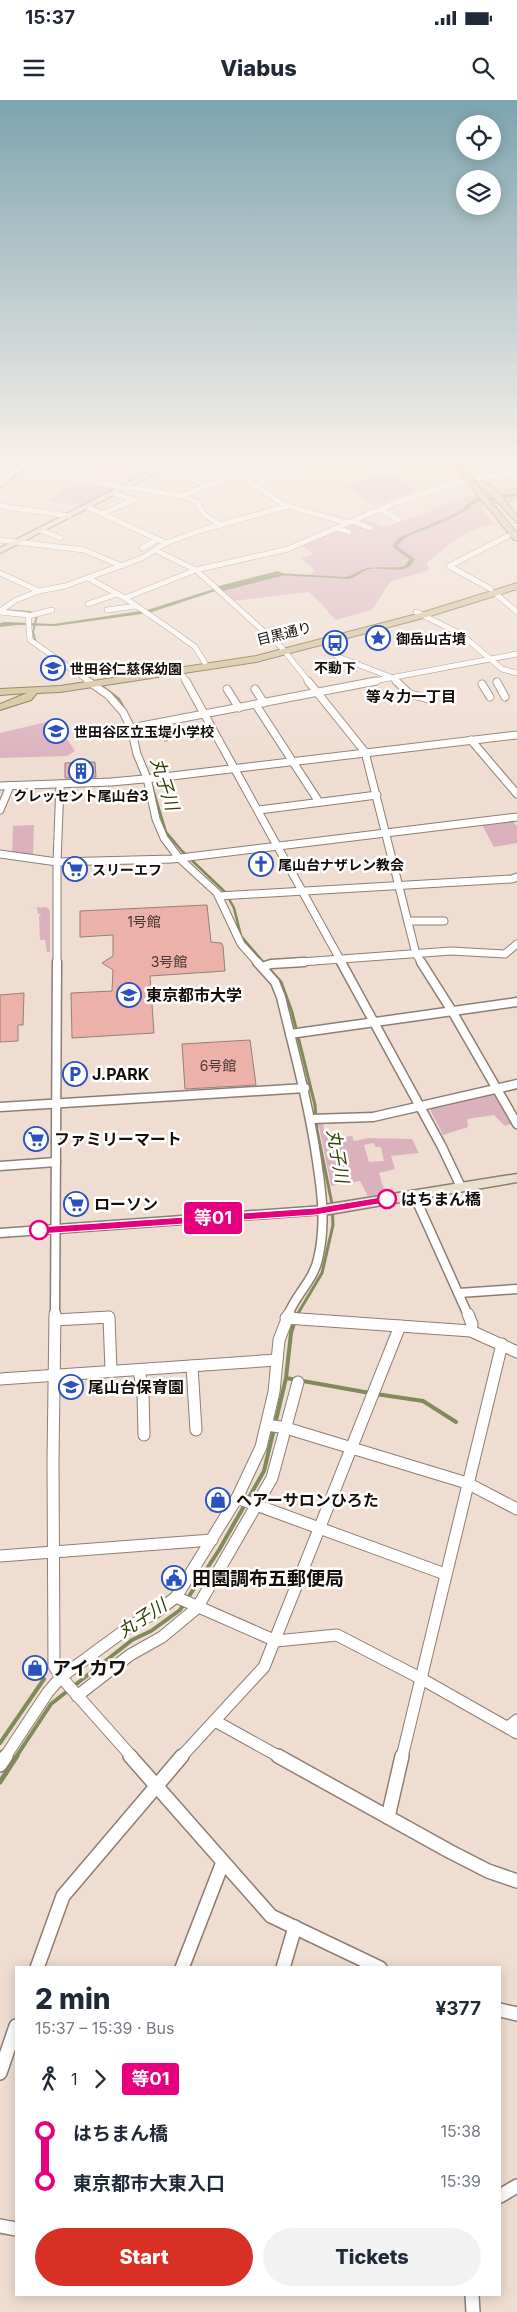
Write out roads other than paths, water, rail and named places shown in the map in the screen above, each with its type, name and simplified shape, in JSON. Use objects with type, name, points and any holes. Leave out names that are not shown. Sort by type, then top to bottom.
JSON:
[{"type":"main road","name":"目黒通り","points":[[493,591],[517,580]]},
{"type":"main road","name":"目黒通り","points":[[170,671],[229,664],[283,651],[420,614],[493,591],[517,586]]},
{"type":"main road","name":"目黒通り","points":[[0,692],[34,691],[96,683],[283,651]]},
{"type":"main road","points":[[0,708],[28,698],[34,691]]},
{"type":"street","points":[[111,561],[122,566]]},
{"type":"street","points":[[1,610],[39,591],[64,586],[134,561]]},
{"type":"street","points":[[178,561],[196,570],[283,651],[365,752],[416,954],[498,1088],[517,1124]]},
{"type":"street","points":[[125,598],[196,570],[234,561]]},
{"type":"street","points":[[460,561],[449,566],[493,591],[517,612]]},
{"type":"street","points":[[0,573],[39,591]]},
{"type":"street","points":[[88,578],[125,598],[195,647],[205,663]]},
{"type":"street","points":[[88,604],[117,594]]},
{"type":"street","points":[[107,610],[136,606]]},
{"type":"street","points":[[1,610],[29,618],[52,610]]},
{"type":"street","points":[[420,614],[461,634],[503,669],[517,673]]},
{"type":"street","points":[[0,1766],[48,1692],[61,1677],[120,1634],[155,1613],[176,1597],[237,1498],[261,1447],[274,1392],[279,1340],[286,1318],[293,1302],[309,1283],[318,1260],[329,1209],[295,1033],[275,982],[265,966],[244,950],[237,938],[225,896],[184,857],[159,828],[150,778],[137,754],[134,728],[115,701],[96,683],[30,640],[29,618]]},
{"type":"street","points":[[134,728],[517,654]]},
{"type":"street","points":[[336,656],[393,678],[410,694],[429,699]]},
{"type":"street","points":[[180,671],[236,768],[341,959],[461,1187]]},
{"type":"street","points":[[496,682],[505,697]]},
{"type":"street","points":[[482,684],[490,698]]},
{"type":"street","points":[[227,689],[239,708]]},
{"type":"street","points":[[255,689],[264,703]]},
{"type":"street","points":[[256,705],[319,802]]},
{"type":"street","points":[[158,724],[165,737]]},
{"type":"street","points":[[0,786],[150,778],[517,735]]},
{"type":"street","points":[[471,740],[517,794]]},
{"type":"street","points":[[60,784],[57,862],[58,1103],[54,1376],[54,1666],[77,1696],[271,1916],[376,1966]]},
{"type":"street","points":[[0,810],[10,786]]},
{"type":"street","points":[[259,810],[377,795]]},
{"type":"street","points":[[0,854],[57,862],[184,857],[278,844],[517,817]]},
{"type":"street","points":[[225,896],[515,880]]},
{"type":"street","points":[[408,921],[444,921]]},
{"type":"street","points":[[265,966],[451,951],[505,954],[517,944]]},
{"type":"street","points":[[295,1033],[517,1002]]},
{"type":"street","points":[[313,1119],[373,1117],[517,1084]]},
{"type":"street","points":[[0,1107],[305,1088]]},
{"type":"street","points":[[0,1166],[56,1162]]},
{"type":"street","points":[[0,1233],[329,1209],[517,1178]]},
{"type":"street","points":[[414,1194],[459,1292],[472,1324],[471,1331]]},
{"type":"street","points":[[459,1292],[517,1289]]},
{"type":"street","points":[[56,1320],[109,1317],[111,1371]]},
{"type":"street","points":[[286,1318],[471,1331],[517,1352]]},
{"type":"street","points":[[38,1966],[63,1896],[156,1786],[264,1667],[353,1448],[400,1326]]},
{"type":"street","points":[[388,1817],[445,1574],[502,1344]]},
{"type":"street","points":[[0,1380],[277,1360]]},
{"type":"street","points":[[192,1366],[196,1430]]},
{"type":"street","points":[[139,1370],[143,1393],[144,1435]]},
{"type":"street","points":[[77,1696],[130,1655],[162,1637],[197,1608],[272,1478],[298,1382]]},
{"type":"street","points":[[267,1424],[286,1428],[467,1483],[517,1508]]},
{"type":"street","points":[[237,1498],[257,1507],[445,1574]]},
{"type":"street","points":[[0,1556],[212,1540]]},
{"type":"street","points":[[176,1597],[197,1608],[276,1641],[337,1635],[514,1727]]},
{"type":"street","points":[[215,1722],[488,1871],[517,1881]]},
{"type":"street","points":[[183,1966],[223,1862]]},
{"type":"street","points":[[284,1966],[295,1927]]},
{"type":"street","points":[[501,2010],[517,2014]]},
{"type":"street","points":[[0,2073],[15,2029]]},
{"type":"street","points":[[501,2195],[517,2186]]},
{"type":"street","points":[[0,2226],[15,2229]]},
{"type":"street","points":[[472,2296],[473,2312]]},
{"type":"waterway","points":[[219,589],[278,574]]},
{"type":"waterway","name":"丸子川","points":[[3,610],[30,612],[37,615],[33,632],[36,643]]},
{"type":"waterway","name":"丸子川","points":[[66,663],[92,680]]},
{"type":"waterway","name":"丸子川","points":[[98,683],[119,699],[131,721]]},
{"type":"waterway","name":"丸子川","points":[[152,786],[166,832],[182,851],[225,892],[234,908],[241,936],[264,963]]},
{"type":"waterway","name":"丸子川","points":[[263,962],[281,982],[292,1012],[315,1105],[317,1130],[332,1204],[333,1225],[322,1273],[297,1315]]},
{"type":"waterway","name":"丸子川","points":[[286,1378],[291,1333],[297,1314]]},
{"type":"waterway","name":"丸子川","points":[[16,1757],[51,1704],[132,1640],[151,1631],[180,1610],[219,1550],[264,1471],[286,1378]]},
{"type":"waterway","points":[[286,1378],[370,1393]]},
{"type":"waterway","points":[[376,1394],[423,1401],[456,1422]]},
{"type":"waterway","points":[[0,1743],[44,1679]]},
{"type":"waterway","name":"丸子川","points":[[0,1782],[17,1756]]},
{"type":"place","name":"御岳山古墳","points":[[378,638]]},
{"type":"place","name":"不動下","points":[[335,643]]},
{"type":"place","name":"世田谷仁慈保幼園","points":[[53,668]]},
{"type":"place","name":"世田谷区立玉堤小学校","points":[[56,731]]},
{"type":"place","name":"クレッセント尾山台3","points":[[81,771]]},
{"type":"place","name":"尾山台ナザレン教会","points":[[261,864]]},
{"type":"place","name":"スリーエフ","points":[[75,869]]},
{"type":"place","name":"東京都市大学","points":[[129,995]]},
{"type":"place","name":"J.PARK","points":[[75,1074]]},
{"type":"place","name":"ファミリーマート","points":[[36,1139]]},
{"type":"place","name":"はちまん橋","points":[[387,1199]]},
{"type":"place","name":"ローソン","points":[[76,1204]]},
{"type":"place","name":"尾山台保育園","points":[[71,1387]]},
{"type":"place","name":"ヘアーサロンひろた","points":[[218,1500]]},
{"type":"place","name":"田園調布五郵便局","points":[[174,1578]]},
{"type":"place","name":"アイカワ","points":[[35,1668]]},
{"type":"district","name":"等々力一丁目","points":[[411,696]]}]
